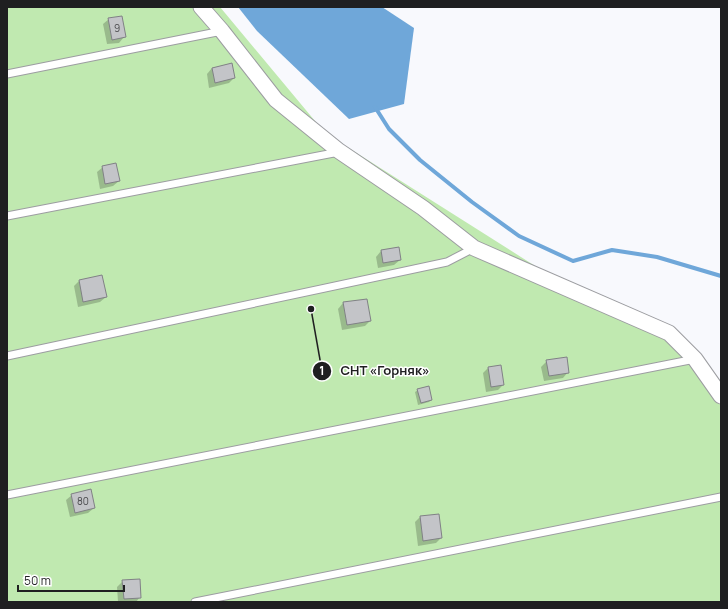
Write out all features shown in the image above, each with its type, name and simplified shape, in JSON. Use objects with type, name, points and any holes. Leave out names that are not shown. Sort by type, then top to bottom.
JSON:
[{"type":"street","points":[[201,7],[222,31],[276,100],[339,152],[423,208],[474,248],[669,332],[694,359],[721,396]]},
{"type":"lane","points":[[7,74],[222,31]]},
{"type":"lane","points":[[7,216],[339,152]]},
{"type":"lane","points":[[7,356],[448,262],[474,248]]},
{"type":"lane","points":[[7,495],[694,359]]},
{"type":"lane","points":[[195,602],[721,497]]},
{"type":"green space","points":[[7,7],[220,7],[325,133],[551,276],[681,341],[721,400],[721,602],[7,602]]},
{"type":"water","points":[[238,7],[382,7],[414,28],[404,104],[349,119],[257,31]]},
{"type":"building","points":[[122,16],[126,37],[112,40],[108,18]]},
{"type":"building","points":[[232,63],[235,78],[215,83],[212,68]]},
{"type":"building","points":[[116,163],[120,181],[105,184],[102,166]]},
{"type":"building","points":[[399,247],[401,260],[383,263],[381,250]]},
{"type":"building","points":[[102,275],[107,297],[83,302],[79,280]]},
{"type":"building","points":[[367,299],[371,321],[347,325],[343,302]]},
{"type":"building","points":[[567,357],[569,373],[549,376],[546,360]]},
{"type":"building","points":[[501,365],[504,385],[491,387],[488,367]]},
{"type":"building","points":[[429,386],[432,400],[421,403],[417,389]]},
{"type":"building","points":[[91,489],[95,508],[75,513],[71,494]]},
{"type":"building","points":[[439,514],[442,538],[423,541],[420,516]]},
{"type":"building","points":[[140,579],[141,598],[124,599],[122,580]]},
{"type":"waterway","points":[[375,107],[389,129],[420,160],[472,202],[519,236],[573,261],[612,250],[657,257],[721,276]]},
{"type":"place","name":"СНТ «Горняк»","points":[[311,309]]}]
